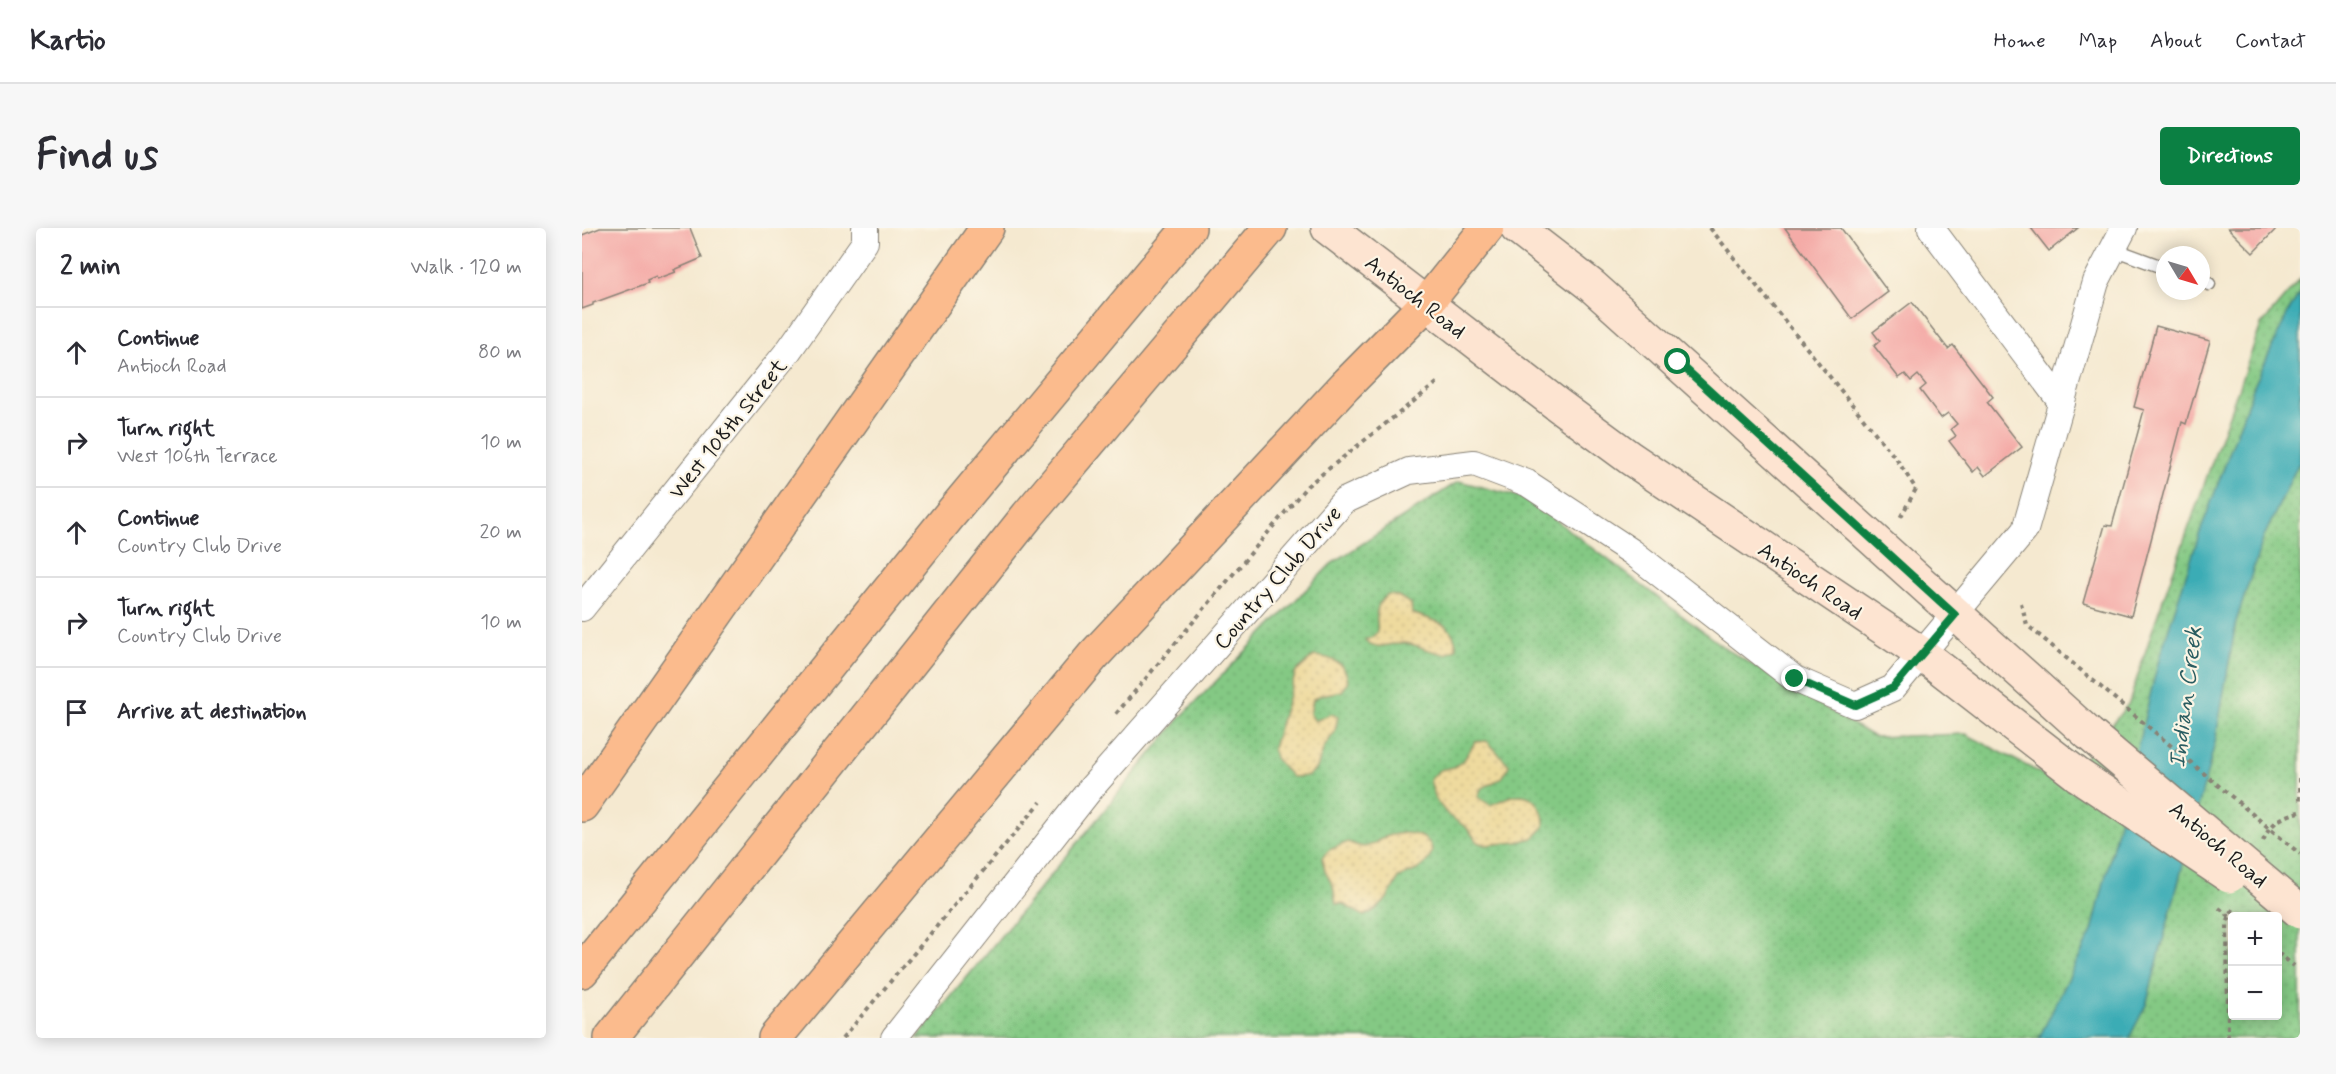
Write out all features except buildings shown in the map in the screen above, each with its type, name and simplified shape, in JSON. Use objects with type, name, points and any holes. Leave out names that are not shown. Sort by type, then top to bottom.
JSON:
[{"type":"highway","points":[[582,805],[987,228]]},
{"type":"highway","points":[[582,970],[941,525],[1189,228]]},
{"type":"highway","points":[[611,1038],[1028,515],[1270,228]]},
{"type":"highway","points":[[774,1038],[1093,656],[1345,386],[1426,304],[1487,228]]},
{"type":"main road","name":"Antioch Road","points":[[1328,228],[1630,458],[1922,654],[2078,775],[2300,922]]},
{"type":"main road","name":"Antioch Road","points":[[1518,228],[1592,286],[1955,615],[2090,734],[2300,912]]},
{"type":"street","points":[[1931,228],[2062,403]]},
{"type":"street","name":"West 108th Street","points":[[582,608],[789,350],[865,235]]},
{"type":"street","name":"Country Club Drive","points":[[894,1038],[1092,787],[1344,501],[1409,471],[1474,463],[1527,483],[1632,552],[1795,679],[1855,705],[1893,688],[2025,530],[2096,282],[2119,238]]},
{"type":"lane","points":[[2119,238],[2156,262]]},
{"type":"path","points":[[1710,228],[1897,460],[1916,489],[1900,518]]},
{"type":"path","points":[[2021,603],[2027,625],[2300,854]]},
{"type":"path","points":[[2300,778],[2300,805]]},
{"type":"path","points":[[2269,828],[2282,816],[2300,812]]},
{"type":"path","points":[[2227,922],[2228,1038]]},
{"type":"path","points":[[2282,957],[2294,966]]},
{"type":"green space","points":[[2300,279],[2300,1038],[917,1038],[1181,717],[1331,564],[1459,481],[1528,499],[1726,649],[1874,737],[1966,734],[2063,785],[2129,703],[2155,622],[2261,325]]},
{"type":"sand","points":[[1387,595],[1398,596],[1411,604],[1412,613],[1434,620],[1446,627],[1451,632],[1457,648],[1446,654],[1407,643],[1383,646],[1370,644],[1365,640],[1373,637],[1376,632],[1377,609]]},
{"type":"sand","points":[[1314,656],[1337,662],[1345,670],[1348,683],[1342,691],[1313,699],[1310,714],[1315,721],[1331,714],[1338,716],[1335,732],[1324,747],[1317,768],[1308,776],[1292,777],[1275,758],[1273,748],[1296,672]]},
{"type":"sand","points":[[1487,741],[1509,765],[1501,778],[1481,789],[1478,797],[1490,805],[1520,795],[1532,799],[1540,808],[1544,820],[1544,827],[1533,838],[1486,845],[1478,842],[1466,827],[1448,815],[1436,800],[1430,780],[1440,770],[1454,767],[1464,760],[1475,742]]},
{"type":"sand","points":[[1405,833],[1421,837],[1430,844],[1431,855],[1427,861],[1420,868],[1398,878],[1385,901],[1377,909],[1364,916],[1343,904],[1336,904],[1333,886],[1325,871],[1322,858],[1329,850],[1348,842],[1364,847],[1387,836]]},
{"type":"water","name":"Indian Creek","points":[[2300,293],[2300,460],[2263,539],[2236,622],[2215,743],[2146,1005],[2129,1038],[2039,1038],[2092,931],[2160,655],[2199,535],[2254,386],[2290,308]]},
{"type":"route","points":[[1678,362],[1955,615],[1893,688],[1855,705],[1795,679]]}]
